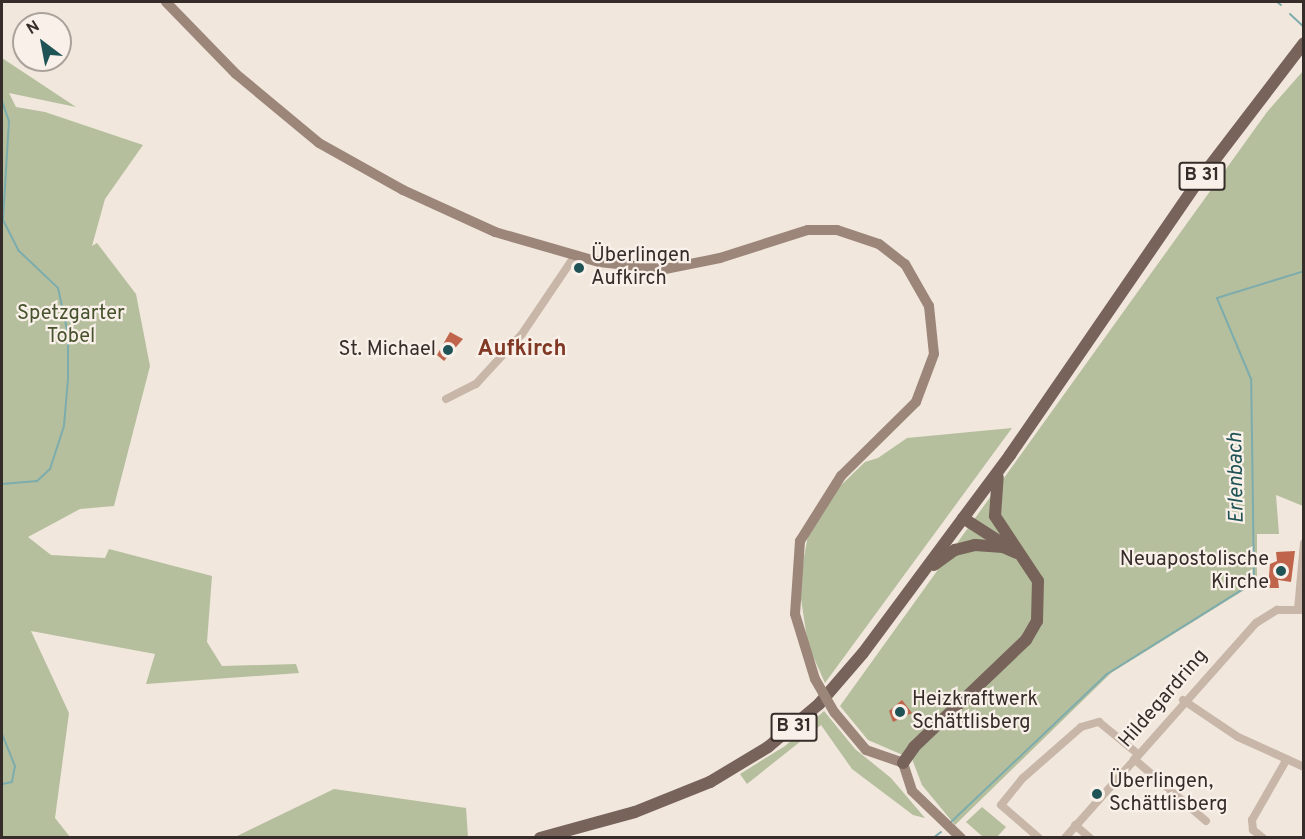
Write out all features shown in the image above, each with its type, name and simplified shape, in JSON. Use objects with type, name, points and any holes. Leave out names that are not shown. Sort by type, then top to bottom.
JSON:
[{"type":"main road","name":"B 31","points":[[540,837],[662,803],[720,777],[768,747],[835,688],[1010,455],[1200,178],[1304,43]]},
{"type":"main road","points":[[1010,455],[993,498],[995,516],[1013,548]]},
{"type":"main road","points":[[903,763],[1030,635],[1041,597],[1024,560],[1013,548],[965,515]]},
{"type":"main road","points":[[919,577],[965,546],[995,545],[1013,548]]},
{"type":"street","points":[[166,2],[254,90],[324,146],[434,206],[574,257],[665,269],[720,258],[808,230],[837,230],[879,244],[904,264],[920,284],[935,329],[928,378],[899,423],[841,476],[821,501],[800,541],[795,614],[815,679],[835,713],[866,750],[903,763],[912,790],[961,837]]},
{"type":"street","points":[[446,399],[477,384],[522,334],[574,257]]},
{"type":"street","points":[[1301,609],[1304,543]]},
{"type":"street","name":"Hildegardring","points":[[1065,837],[1183,700],[1256,623],[1277,610],[1301,609]]},
{"type":"street","points":[[1183,700],[1238,737],[1304,767]]},
{"type":"street","points":[[1039,837],[1001,806],[1023,778],[1081,727],[1099,722],[1206,821]]},
{"type":"street","points":[[1263,837],[1253,830],[1252,820],[1287,759]]},
{"type":"street","points":[[1075,825],[1090,837]]},
{"type":"green space","name":"Spetzgarter Tobel","points":[[2,58],[12,65],[12,72],[23,72],[76,107],[9,93],[16,107],[45,112],[143,145],[105,199],[92,246],[97,243],[136,294],[150,366],[114,506],[80,509],[28,537],[51,555],[105,558],[109,549],[212,576],[207,642],[222,666],[296,664],[299,673],[146,684],[155,654],[31,631],[69,713],[55,818],[70,837],[2,837]]},
{"type":"green space","points":[[1303,71],[1303,506],[1276,495],[1279,534],[1257,534],[1257,582],[1111,673],[955,825],[922,785],[912,759],[868,740],[840,706],[1267,112]]},
{"type":"green space","points":[[1012,428],[825,683],[808,645],[799,586],[808,535],[835,491],[865,462],[878,458],[907,438]]},
{"type":"green space","points":[[824,711],[855,749],[891,778],[925,818],[913,815],[852,769],[821,725],[747,784],[740,774],[785,746]]},
{"type":"green space","points":[[334,789],[466,808],[468,837],[235,837]]},
{"type":"green space","points":[[982,807],[1006,827],[997,837],[983,837],[966,822]]},
{"type":"building","name":"St. Michael","points":[[450,332],[463,339],[444,361],[437,355]]},
{"type":"building","name":"Neuapostolische Kirche","points":[[1295,551],[1291,582],[1278,580],[1279,588],[1268,588],[1270,564],[1277,561],[1276,552]]},
{"type":"building","name":"Heizkraftwerk Schättlisberg","points":[[902,700],[912,713],[893,722],[889,711]]},
{"type":"waterway","points":[[1277,2],[1281,5]]},
{"type":"waterway","points":[[1290,14],[1304,27]]},
{"type":"waterway","points":[[2,101],[9,121],[3,220],[18,250],[58,288],[68,334],[68,379],[64,426],[50,469],[37,481],[2,484]]},
{"type":"waterway","name":"Erlenbach","points":[[951,822],[1107,674],[1254,582],[1251,379],[1217,298],[1304,271]]},
{"type":"waterway","points":[[2,734],[15,766],[12,782],[2,784]]},
{"type":"waterway","name":"Erlenbach","points":[[933,838],[941,832]]},
{"type":"place","name":"Überlingen Aufkirch","points":[[579,268]]},
{"type":"place","name":"St. Michael","points":[[448,350]]},
{"type":"place","name":"Neuapostolische Kirche","points":[[1281,571]]},
{"type":"place","name":"Heizkraftwerk Schättlisberg","points":[[900,712]]},
{"type":"place","name":"Überlingen, Schättlisberg","points":[[1097,794]]},
{"type":"district","name":"Aufkirch","points":[[522,350]]}]
